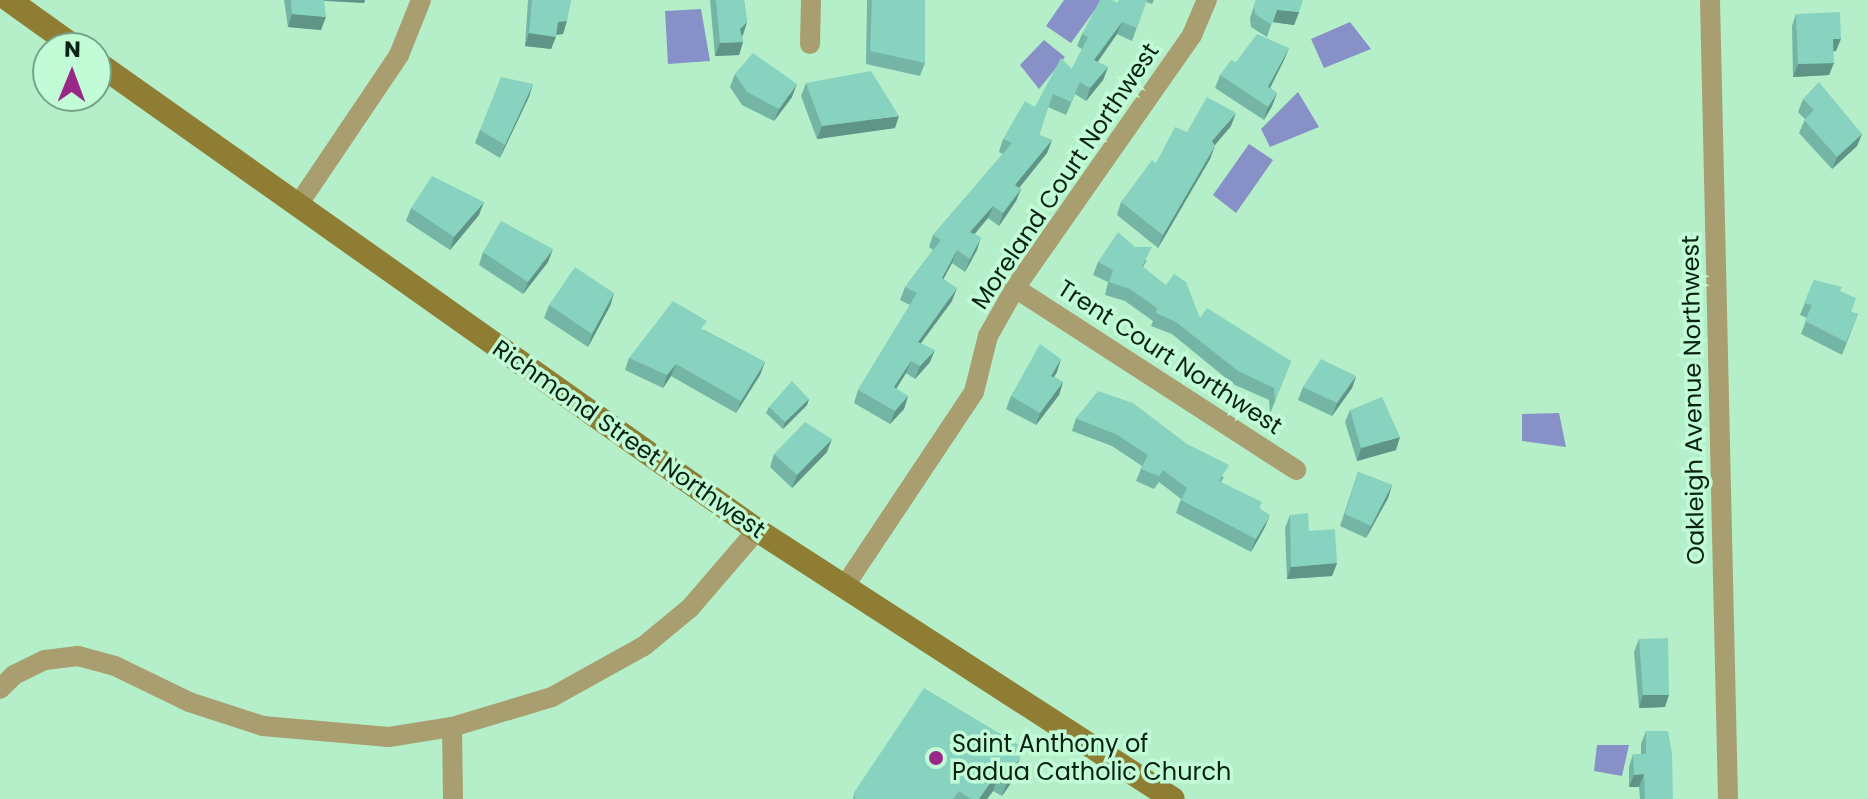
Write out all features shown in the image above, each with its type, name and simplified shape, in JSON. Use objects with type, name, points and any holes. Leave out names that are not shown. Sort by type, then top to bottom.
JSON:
[{"type":"street","points":[[9,0],[54,32]]},
{"type":"street","points":[[298,205],[399,55],[421,0]]},
{"type":"street","points":[[810,44],[811,0]]},
{"type":"street","name":"Moreland Court Northwest","points":[[844,587],[974,392],[988,336],[1015,288],[1179,55],[1207,0]]},
{"type":"street","name":"Oakleigh Avenue Northwest","points":[[1710,0],[1728,799]]},
{"type":"street","name":"Richmond Street Northwest","points":[[112,73],[757,530],[1173,799]]},
{"type":"street","name":"Trent Court Northwest","points":[[1015,288],[1296,470]]},
{"type":"street","points":[[0,689],[14,675],[45,660],[78,656],[115,666],[189,702],[263,726],[389,737],[452,727],[552,697],[644,646],[690,608],[757,530]]},
{"type":"street","points":[[452,727],[453,799]]},
{"type":"water","points":[[1064,0],[1102,0],[1071,43],[1046,26]]},
{"type":"water","points":[[701,9],[710,61],[668,64],[665,11]]},
{"type":"water","points":[[1350,22],[1371,49],[1324,68],[1311,39]]},
{"type":"water","points":[[1044,40],[1065,57],[1039,89],[1020,65]]},
{"type":"water","points":[[1298,92],[1319,127],[1270,147],[1261,129]]},
{"type":"water","points":[[1249,144],[1273,160],[1236,213],[1213,195]]},
{"type":"water","points":[[1559,413],[1566,447],[1522,441],[1522,414]]},
{"type":"water","points":[[1597,745],[1629,745],[1622,776],[1594,771]]},
{"type":"building","points":[[291,0],[324,0],[326,17],[292,14]]},
{"type":"building","points":[[532,0],[571,0],[567,21],[558,22],[556,37],[529,33]]},
{"type":"building","points":[[716,0],[744,0],[747,22],[740,29],[743,42],[720,43]]},
{"type":"building","points":[[872,0],[925,0],[925,63],[870,51]]},
{"type":"building","points":[[1100,0],[1118,3],[1119,0],[1147,0],[1137,28],[1122,22],[1094,60],[1108,67],[1090,88],[1080,82],[1071,102],[1053,94],[1039,135],[1052,140],[1015,185],[1021,189],[1003,213],[993,206],[970,232],[981,237],[970,259],[957,250],[942,278],[957,288],[918,342],[935,350],[920,366],[911,361],[894,387],[908,396],[895,411],[858,390],[917,293],[905,287],[941,240],[933,235],[1012,143],[1003,139],[1025,101],[1035,107],[1061,58],[1072,69],[1088,37],[1082,34]]},
{"type":"building","points":[[1256,0],[1303,0],[1299,12],[1277,10],[1272,25],[1255,14]]},
{"type":"building","points":[[1840,12],[1841,39],[1833,39],[1834,63],[1798,64],[1796,14]]},
{"type":"building","points":[[1257,34],[1289,48],[1268,87],[1277,93],[1268,107],[1220,75],[1231,60],[1236,62]]},
{"type":"building","points":[[753,53],[797,84],[779,109],[747,92],[735,74]]},
{"type":"building","points":[[871,71],[899,116],[822,126],[806,83]]},
{"type":"building","points":[[501,77],[533,84],[505,145],[480,130]]},
{"type":"building","points":[[1819,82],[1862,134],[1837,157],[1804,120],[1814,110],[1803,99]]},
{"type":"building","points":[[1207,97],[1236,113],[1212,141],[1215,146],[1163,235],[1121,202],[1152,160],[1156,163],[1175,127],[1187,132]]},
{"type":"building","points":[[432,176],[484,202],[454,237],[411,208]]},
{"type":"building","points":[[501,221],[553,249],[528,282],[483,252]]},
{"type":"building","points":[[1118,232],[1135,247],[1152,247],[1142,266],[1166,285],[1174,274],[1186,282],[1200,318],[1207,308],[1291,361],[1275,401],[1274,388],[1238,371],[1176,322],[1156,313],[1157,308],[1130,289],[1109,282],[1113,270],[1098,262]]},
{"type":"building","points":[[575,267],[614,293],[592,334],[549,305]]},
{"type":"building","points":[[1814,280],[1842,287],[1840,291],[1856,298],[1851,312],[1858,314],[1846,342],[1805,321],[1812,305],[1804,303]]},
{"type":"building","points":[[673,301],[707,321],[701,329],[765,362],[741,401],[676,364],[667,375],[629,358]]},
{"type":"building","points":[[1040,344],[1061,359],[1051,376],[1063,382],[1040,413],[1011,396]]},
{"type":"building","points":[[1321,359],[1356,376],[1337,403],[1303,387]]},
{"type":"building","points":[[792,381],[809,399],[785,422],[769,407]]},
{"type":"building","points":[[1098,391],[1133,403],[1187,444],[1229,465],[1219,481],[1262,502],[1259,508],[1270,515],[1256,539],[1181,500],[1187,488],[1163,470],[1159,476],[1141,469],[1148,455],[1116,434],[1076,418]]},
{"type":"building","points":[[1382,397],[1400,437],[1361,448],[1350,410]]},
{"type":"building","points":[[805,422],[832,439],[797,475],[774,454]]},
{"type":"building","points":[[1358,472],[1392,485],[1371,526],[1345,514]]},
{"type":"building","points":[[1308,513],[1309,531],[1335,529],[1337,563],[1291,567],[1290,515]]},
{"type":"building","points":[[1668,638],[1669,695],[1643,695],[1639,639]]},
{"type":"building","name":"Saint Anthony of Padua Catholic Church","points":[[924,688],[1019,745],[1020,758],[1011,771],[1002,766],[979,799],[971,799],[959,791],[953,799],[855,799],[855,791]]},
{"type":"building","points":[[1646,731],[1668,731],[1673,799],[1645,799],[1644,774],[1634,775],[1633,754],[1646,754]]},
{"type":"place","name":"Saint Anthony of Padua Catholic Church","points":[[936,758]]}]
